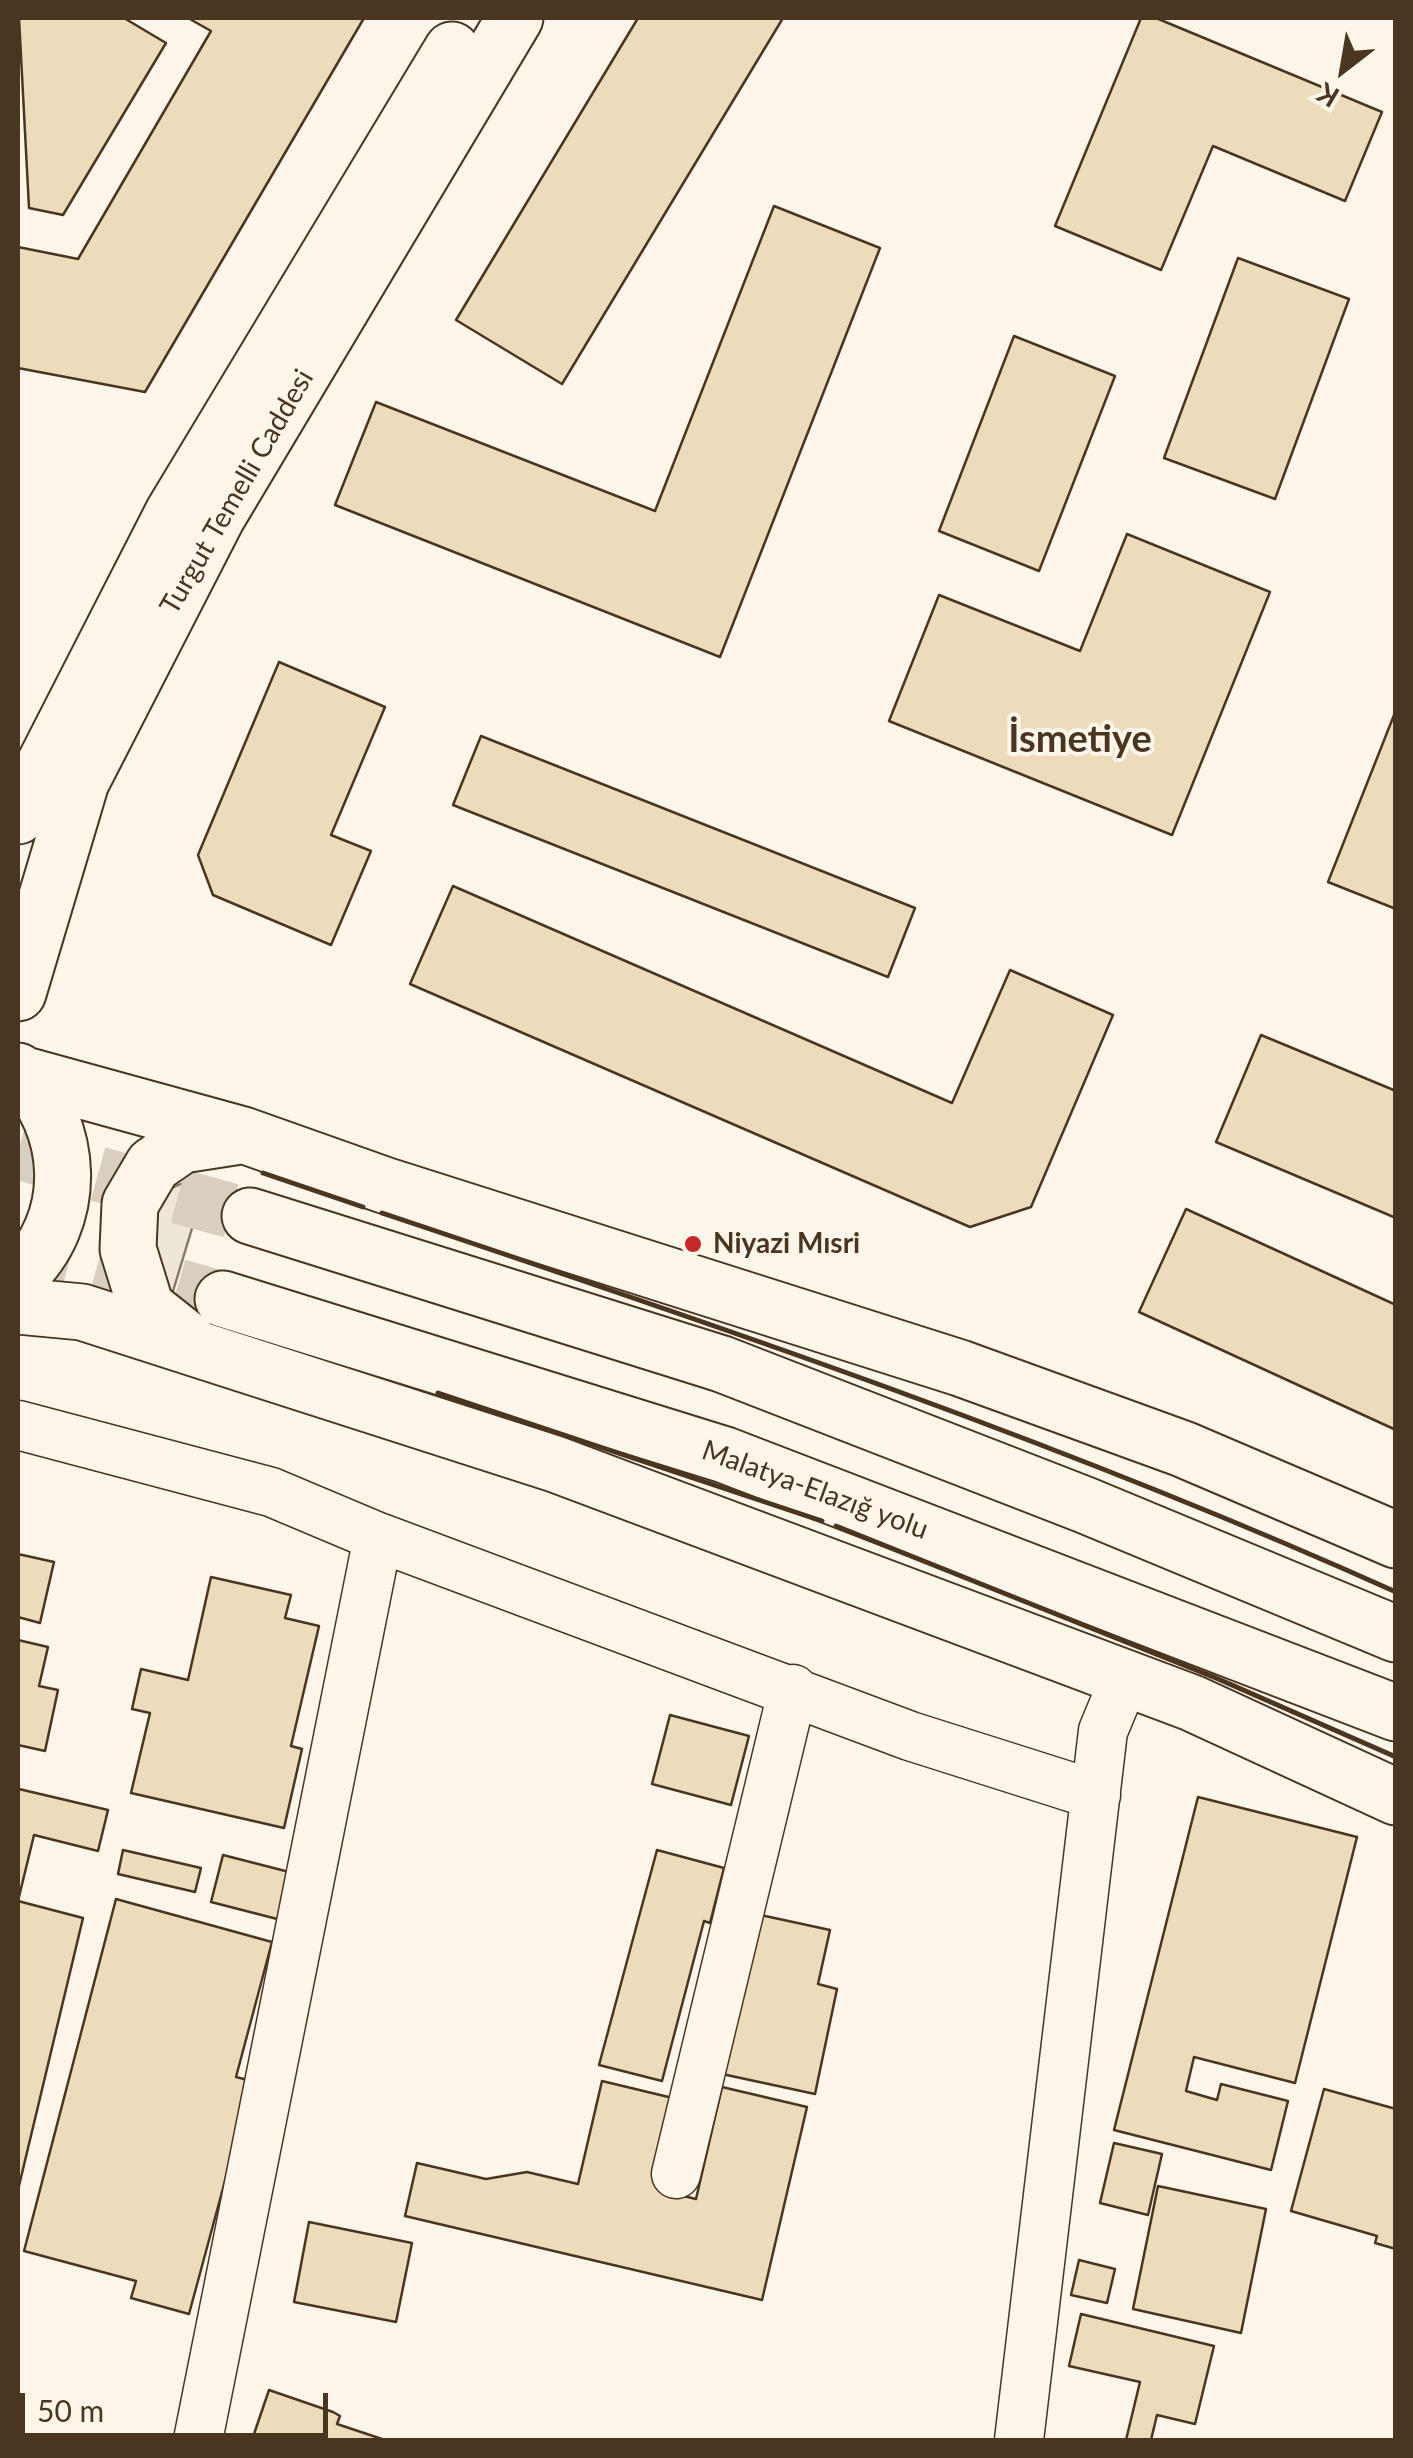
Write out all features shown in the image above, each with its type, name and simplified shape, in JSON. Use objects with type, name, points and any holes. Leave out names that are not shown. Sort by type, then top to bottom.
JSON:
[{"type":"main road","name":"Turgut Temelli Caddesi","points":[[18,816],[173,513],[472,18]]},
{"type":"main road","name":"Turgut Temelli Caddesi","points":[[18,993],[90,764],[217,516],[515,18]]},
{"type":"main road","points":[[19,1072],[243,1135],[384,1185],[960,1368],[1183,1449],[1396,1540]]},
{"type":"main road","points":[[18,1277],[43,1247],[58,1217],[64,1167],[56,1123],[39,1091],[19,1072]]},
{"type":"main road","points":[[197,1348],[146,1307],[128,1250],[130,1204],[153,1166],[182,1145],[243,1135]]},
{"type":"main road","points":[[250,1216],[722,1364],[1084,1505],[1396,1634]]},
{"type":"main road","name":"Malatya-Elazığ yolu","points":[[223,1299],[725,1455],[1396,1713]]},
{"type":"main road","points":[[18,1306],[82,1312],[555,1464],[1192,1703],[1396,1797]]},
{"type":"street","points":[[18,1425],[271,1492],[378,1537],[793,1689],[910,1736],[1096,1795]]},
{"type":"street","points":[[198,2440],[378,1537]]},
{"type":"street","points":[[1020,2440],[1103,1731],[1125,1678]]},
{"type":"street","points":[[676,2174],[793,1689]]},
{"type":"shaded area","points":[[207,1179],[170,1301],[137,1234],[163,1194],[181,1184]]},
{"type":"building","points":[[19,18],[124,18],[166,43],[63,215],[29,208]]},
{"type":"building","points":[[188,18],[364,18],[145,392],[18,368],[18,247],[78,259],[211,31]]},
{"type":"building","points":[[638,18],[783,18],[562,384],[456,320]]},
{"type":"building","points":[[1141,18],[1156,18],[1382,112],[1345,201],[1213,146],[1161,270],[1055,226]]},
{"type":"building","points":[[774,206],[880,248],[720,657],[335,505],[376,402],[655,511]]},
{"type":"building","points":[[1238,258],[1349,299],[1275,499],[1164,458]]},
{"type":"building","points":[[1014,336],[1115,376],[1039,571],[939,531]]},
{"type":"building","points":[[1127,534],[1270,592],[1172,835],[889,721],[939,595],[1080,651]]},
{"type":"building","points":[[279,662],[385,707],[331,835],[371,851],[331,945],[213,895],[198,855]]},
{"type":"building","points":[[1396,710],[1396,909],[1328,882]]},
{"type":"building","points":[[481,736],[915,908],[888,977],[453,805]]},
{"type":"building","points":[[453,886],[952,1103],[1010,970],[1113,1015],[1031,1207],[970,1227],[410,984]]},
{"type":"building","points":[[1261,1035],[1396,1091],[1396,1218],[1216,1142]]},
{"type":"building","points":[[1186,1209],[1396,1305],[1396,1430],[1139,1312]]},
{"type":"building","points":[[18,1554],[54,1562],[40,1623],[18,1617]]},
{"type":"building","points":[[211,1577],[291,1595],[285,1618],[319,1626],[291,1746],[302,1749],[284,1828],[131,1793],[150,1713],[132,1709],[141,1669],[188,1680]]},
{"type":"building","points":[[18,1640],[48,1647],[39,1686],[58,1690],[45,1751],[18,1745]]},
{"type":"building","points":[[670,1715],[749,1736],[731,1805],[652,1784]]},
{"type":"building","points":[[19,1789],[108,1810],[98,1851],[34,1835],[18,1901]]},
{"type":"building","points":[[1198,1797],[1357,1837],[1295,2083],[1194,2057],[1186,2091],[1217,2100],[1221,2084],[1288,2101],[1271,2170],[1114,2130]]},
{"type":"building","points":[[123,1850],[201,1868],[195,1892],[118,1874]]},
{"type":"building","points":[[657,1850],[724,1868],[710,1923],[704,1921],[662,2081],[599,2065]]},
{"type":"building","points":[[223,1855],[297,1874],[285,1921],[211,1902]]},
{"type":"building","points":[[116,1899],[272,1942],[236,2077],[252,2081],[189,2314],[131,2298],[136,2281],[24,2251]]},
{"type":"building","points":[[18,1901],[83,1918],[18,2190]]},
{"type":"building","points":[[756,1914],[830,1930],[818,1984],[837,1989],[815,2094],[722,2074]]},
{"type":"building","points":[[602,2081],[681,2100],[659,2190],[696,2199],[722,2087],[807,2107],[762,2300],[405,2216],[417,2163],[486,2179],[527,2172],[578,2184]]},
{"type":"building","points":[[1324,2089],[1396,2109],[1396,2249],[1375,2243],[1377,2236],[1291,2211]]},
{"type":"building","points":[[1114,2143],[1162,2154],[1148,2215],[1100,2203]]},
{"type":"building","points":[[1158,2186],[1266,2209],[1241,2333],[1133,2309]]},
{"type":"building","points":[[309,2222],[412,2243],[396,2322],[294,2302]]},
{"type":"building","points":[[1079,2260],[1115,2269],[1107,2303],[1071,2295]]},
{"type":"building","points":[[1081,2314],[1214,2346],[1195,2424],[1157,2415],[1151,2440],[1126,2440],[1140,2382],[1069,2366]]},
{"type":"building","points":[[269,2390],[333,2412],[340,2416],[337,2424],[385,2440],[265,2440],[254,2434]]},
{"type":"tunnel","points":[[18,1152],[250,1216]]},
{"type":"tunnel","points":[[18,1241],[223,1299]]},
{"type":"wall","points":[[263,1173],[363,1207]]},
{"type":"wall","points":[[382,1213],[766,1344],[1020,1437],[1147,1486],[1396,1592]]},
{"type":"wall","points":[[438,1393],[822,1521]]},
{"type":"wall","points":[[836,1526],[1216,1678],[1396,1757]]},
{"type":"place","name":"Niyazi Mısri","points":[[693,1244]]},
{"type":"district","name":"İsmetiye","points":[[1080,740]]}]
